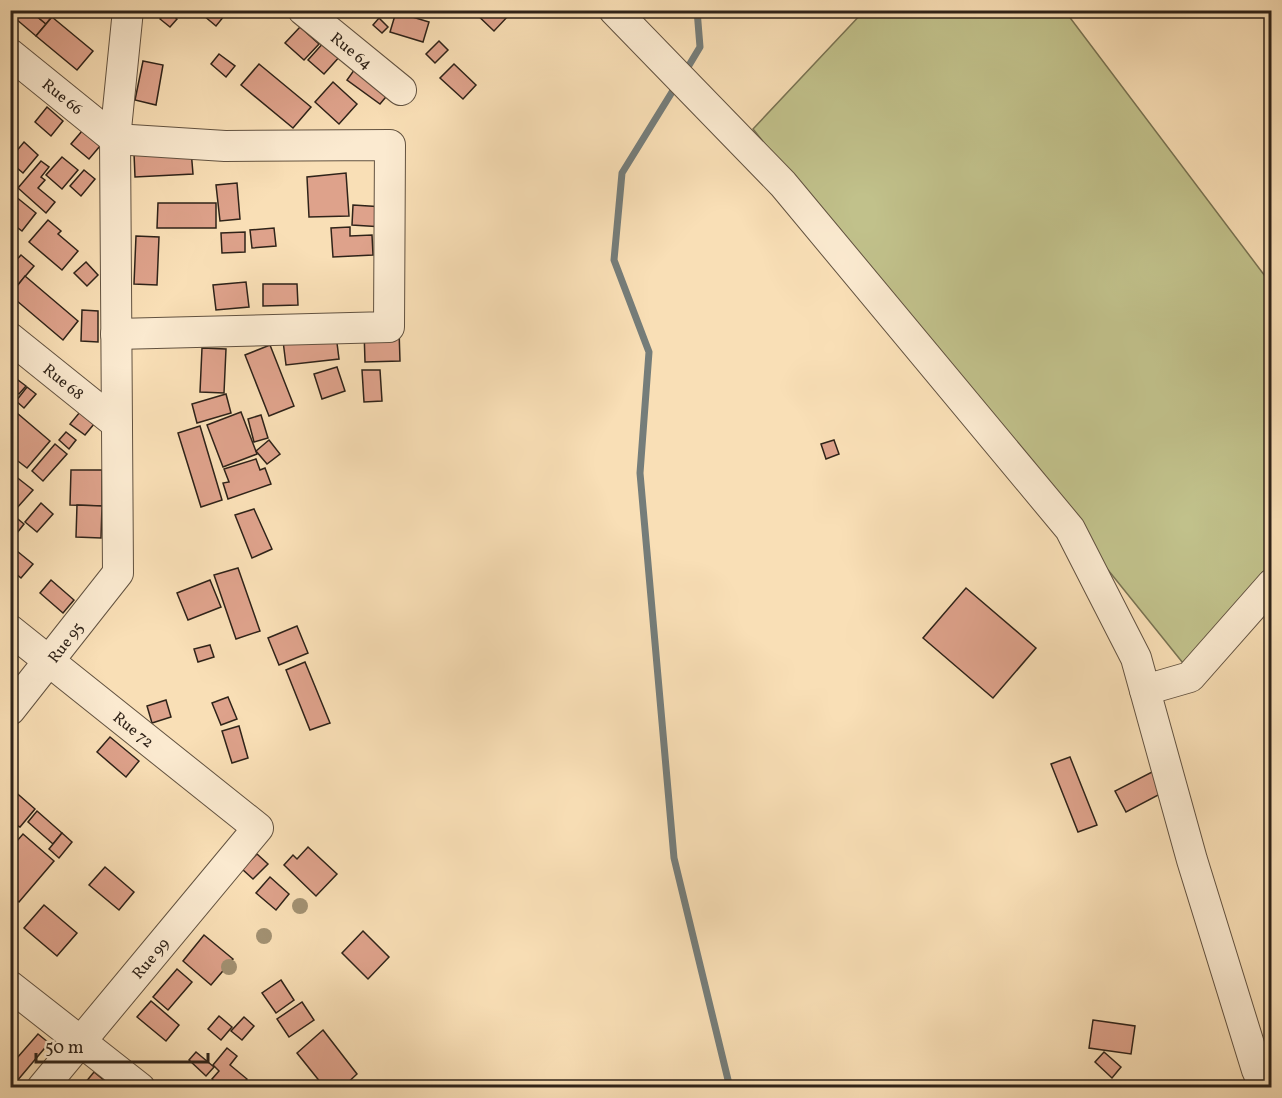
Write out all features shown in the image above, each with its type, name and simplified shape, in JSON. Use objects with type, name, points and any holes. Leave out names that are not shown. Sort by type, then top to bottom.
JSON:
[{"type":"street","points":[[117,424],[115,139],[128,10]]},
{"type":"street","name":"Rue 64","points":[[303,10],[401,90]]},
{"type":"street","points":[[615,10],[783,184],[1070,528],[1136,658],[1195,871],[1264,1088]]},
{"type":"street","name":"Rue 66","points":[[10,54],[115,139]]},
{"type":"street","points":[[115,139],[225,146],[390,145],[389,327],[116,334]]},
{"type":"street","name":"Rue 68","points":[[10,338],[117,424]]},
{"type":"street","name":"Rue 95","points":[[10,710],[118,573],[117,424]]},
{"type":"street","points":[[1145,690],[1190,677],[1272,584]]},
{"type":"street","name":"Rue 72","points":[[10,630],[258,828]]},
{"type":"street","name":"Rue 99","points":[[42,1088],[258,828]]},
{"type":"street","points":[[10,986],[140,1088]]},
{"type":"green space","points":[[864,11],[1065,11],[1271,284],[1271,565],[1187,668],[753,129]]},
{"type":"building","points":[[23,10],[29,10],[46,24],[36,36],[16,19]]},
{"type":"building","points":[[29,10],[57,10],[46,24]]},
{"type":"building","points":[[167,10],[177,19],[170,27],[160,19]]},
{"type":"building","points":[[197,10],[229,10],[216,26]]},
{"type":"building","points":[[472,10],[506,10],[510,14],[494,31]]},
{"type":"building","points":[[396,12],[429,22],[423,42],[390,32]]},
{"type":"building","points":[[52,17],[93,51],[77,70],[36,36]]},
{"type":"building","points":[[379,18],[388,27],[382,33],[373,25]]},
{"type":"building","points":[[300,27],[319,44],[304,60],[285,43]]},
{"type":"building","points":[[325,41],[341,55],[324,74],[308,60]]},
{"type":"building","points":[[439,41],[448,50],[435,63],[426,54]]},
{"type":"building","points":[[219,54],[235,66],[226,77],[211,64]]},
{"type":"building","points":[[143,61],[163,65],[156,105],[135,100]]},
{"type":"building","points":[[259,64],[311,107],[293,128],[241,85]]},
{"type":"building","points":[[454,64],[476,85],[463,99],[440,78]]},
{"type":"building","points":[[357,66],[390,92],[380,104],[347,80]]},
{"type":"building","points":[[333,82],[357,104],[339,124],[315,102]]},
{"type":"building","points":[[47,107],[63,121],[51,136],[35,122]]},
{"type":"building","points":[[82,131],[100,146],[89,159],[71,144]]},
{"type":"building","points":[[24,142],[38,155],[23,173],[10,162],[10,149],[15,153]]},
{"type":"building","points":[[191,150],[193,174],[135,177],[134,153]]},
{"type":"building","points":[[62,157],[78,170],[62,189],[46,175]]},
{"type":"building","points":[[41,161],[49,167],[41,177],[45,180],[38,188],[55,202],[46,213],[18,188]]},
{"type":"building","points":[[84,170],[95,179],[81,196],[70,186]]},
{"type":"building","points":[[346,173],[349,216],[309,217],[307,177]]},
{"type":"building","points":[[237,183],[240,219],[220,221],[216,185]]},
{"type":"building","points":[[10,192],[36,213],[22,231],[10,222]]},
{"type":"building","points":[[158,203],[216,203],[216,228],[157,228]]},
{"type":"building","points":[[353,205],[384,207],[383,227],[352,225]]},
{"type":"building","points":[[48,220],[61,231],[58,234],[78,251],[62,270],[29,242]]},
{"type":"building","points":[[350,227],[350,236],[372,235],[373,255],[333,257],[331,228]]},
{"type":"building","points":[[274,228],[276,246],[252,248],[250,230]]},
{"type":"building","points":[[245,232],[245,252],[222,253],[221,233]]},
{"type":"building","points":[[136,236],[159,237],[157,285],[134,284]]},
{"type":"building","points":[[21,255],[34,266],[10,294],[10,267]]},
{"type":"building","points":[[86,262],[98,275],[87,286],[74,273]]},
{"type":"building","points":[[25,276],[78,321],[63,340],[10,295]]},
{"type":"building","points":[[246,282],[249,307],[216,310],[213,285]]},
{"type":"building","points":[[263,284],[297,284],[298,305],[263,306]]},
{"type":"building","points":[[82,310],[98,311],[98,342],[81,341]]},
{"type":"building","points":[[399,329],[400,361],[365,362],[364,330]]},
{"type":"building","points":[[336,335],[339,359],[286,365],[283,341]]},
{"type":"building","points":[[270,345],[294,406],[269,416],[245,355]]},
{"type":"building","points":[[202,348],[226,349],[224,393],[200,392]]},
{"type":"building","points":[[337,367],[345,391],[322,399],[314,374]]},
{"type":"building","points":[[362,370],[380,370],[382,401],[364,402]]},
{"type":"building","points":[[18,380],[26,386],[19,394],[11,388]]},
{"type":"building","points":[[27,387],[36,394],[24,408],[16,401]]},
{"type":"building","points":[[226,394],[231,413],[197,423],[192,404]]},
{"type":"building","points":[[80,412],[94,424],[85,435],[70,424]]},
{"type":"building","points":[[241,412],[257,454],[223,467],[207,425]]},
{"type":"building","points":[[17,413],[50,441],[27,468],[10,455],[10,421]]},
{"type":"building","points":[[261,415],[268,438],[254,442],[248,419]]},
{"type":"building","points":[[200,426],[222,500],[201,507],[178,433]]},
{"type":"building","points":[[66,432],[76,440],[69,449],[59,440]]},
{"type":"building","points":[[269,440],[280,454],[267,464],[256,451]]},
{"type":"building","points":[[834,440],[839,454],[826,459],[821,444]]},
{"type":"building","points":[[55,444],[67,454],[43,481],[32,471]]},
{"type":"building","points":[[256,459],[260,470],[265,468],[271,484],[228,499],[223,483],[229,482],[224,469]]},
{"type":"building","points":[[71,470],[102,470],[102,506],[70,505]]},
{"type":"building","points":[[10,472],[33,490],[16,509],[10,504]]},
{"type":"building","points":[[41,503],[53,514],[37,532],[25,522]]},
{"type":"building","points":[[77,505],[102,506],[101,538],[76,537]]},
{"type":"building","points":[[254,509],[272,549],[252,558],[235,515]]},
{"type":"building","points":[[13,515],[24,524],[17,533],[10,527]]},
{"type":"building","points":[[12,547],[33,564],[21,578],[10,569]]},
{"type":"building","points":[[238,568],[260,631],[236,639],[214,575]]},
{"type":"building","points":[[51,580],[74,600],[63,613],[40,593]]},
{"type":"building","points":[[210,580],[221,607],[188,620],[177,593]]},
{"type":"building","points":[[966,588],[1036,648],[993,698],[923,638]]},
{"type":"building","points":[[297,626],[308,653],[279,665],[268,638]]},
{"type":"building","points":[[210,645],[214,657],[198,662],[194,649]]},
{"type":"building","points":[[305,662],[330,723],[310,730],[286,670]]},
{"type":"building","points":[[228,697],[237,719],[221,725],[212,703]]},
{"type":"building","points":[[166,700],[171,717],[152,723],[147,706]]},
{"type":"building","points":[[239,726],[248,758],[232,763],[222,731]]},
{"type":"building","points":[[110,737],[139,761],[126,777],[97,752]]},
{"type":"building","points":[[1070,757],[1097,825],[1078,832],[1051,764]]},
{"type":"building","points":[[1154,771],[1164,792],[1126,812],[1115,791]]},
{"type":"building","points":[[12,789],[35,809],[20,827],[10,822]]},
{"type":"building","points":[[37,811],[62,833],[53,844],[28,822]]},
{"type":"building","points":[[62,833],[72,842],[59,858],[49,849]]},
{"type":"building","points":[[23,834],[54,861],[19,902],[10,895],[10,867],[14,863],[10,860],[10,849]]},
{"type":"building","points":[[308,847],[337,874],[316,896],[284,865],[293,855],[297,859]]},
{"type":"building","points":[[257,854],[268,864],[253,879],[242,869]]},
{"type":"building","points":[[105,867],[134,892],[119,910],[89,885]]},
{"type":"building","points":[[270,877],[289,894],[276,910],[256,893]]},
{"type":"building","points":[[44,905],[77,933],[57,956],[24,928]]},
{"type":"building","points":[[363,931],[389,957],[368,979],[342,953]]},
{"type":"building","points":[[204,935],[233,959],[211,985],[183,961]]},
{"type":"building","points":[[177,969],[192,982],[168,1010],[153,997]]},
{"type":"building","points":[[281,980],[294,1000],[276,1013],[262,993]]},
{"type":"building","points":[[151,1001],[179,1025],[166,1041],[137,1017]]},
{"type":"building","points":[[302,1002],[314,1020],[289,1037],[277,1019]]},
{"type":"building","points":[[219,1016],[232,1027],[221,1040],[208,1029]]},
{"type":"building","points":[[244,1017],[254,1026],[242,1040],[231,1031]]},
{"type":"building","points":[[1093,1020],[1135,1026],[1131,1054],[1089,1048]]},
{"type":"building","points":[[323,1030],[357,1074],[342,1088],[325,1088],[297,1053]]},
{"type":"building","points":[[38,1034],[49,1043],[17,1081],[10,1076],[10,1066]]},
{"type":"building","points":[[227,1048],[237,1056],[230,1065],[247,1079],[240,1088],[222,1088],[212,1079],[219,1071],[213,1065]]},
{"type":"building","points":[[196,1052],[214,1067],[206,1076],[189,1060]]},
{"type":"building","points":[[1104,1052],[1121,1067],[1112,1078],[1095,1062]]},
{"type":"building","points":[[94,1072],[111,1086],[110,1088],[90,1088],[85,1083]]},
{"type":"waterway","points":[[685,72],[700,47],[697,10]]},
{"type":"waterway","points":[[677,84],[622,173],[614,260],[649,352],[640,473],[674,858],[730,1088]]}]
